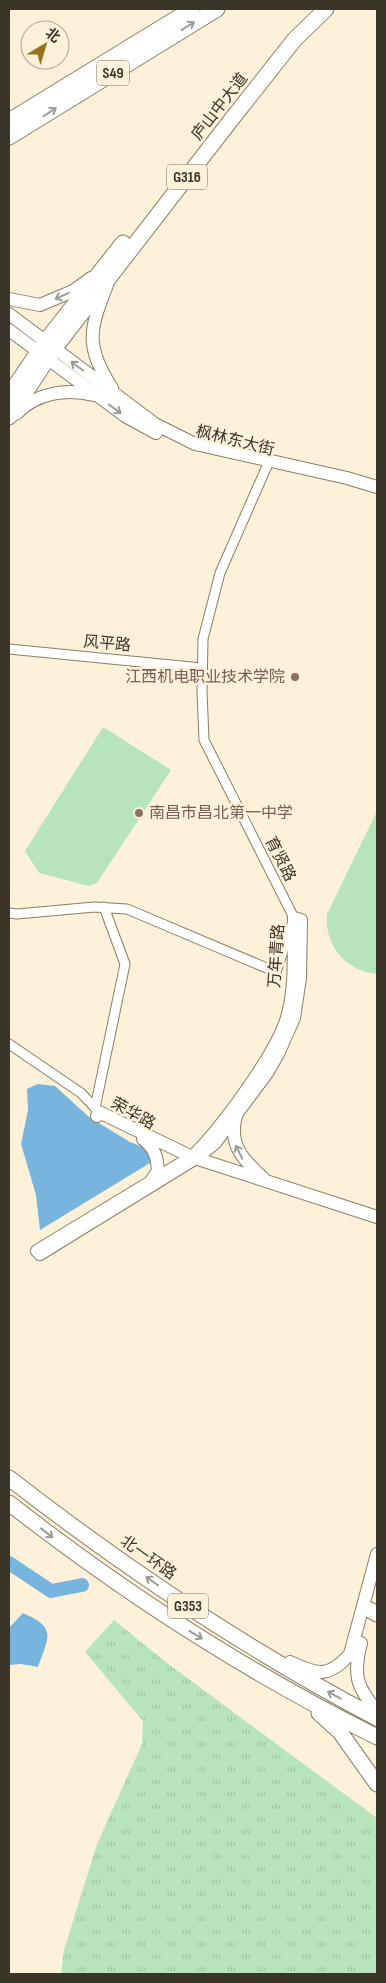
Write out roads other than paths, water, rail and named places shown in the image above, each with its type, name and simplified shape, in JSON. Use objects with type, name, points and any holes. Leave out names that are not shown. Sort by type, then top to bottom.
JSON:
[{"type":"highway","name":"S49","points":[[9,121],[192,9]]},
{"type":"highway","name":"S49","points":[[9,138],[217,9]]},
{"type":"highway","name":"庐山中大道","points":[[46,351],[257,73],[312,9]]},
{"type":"highway","name":"庐山中大道","points":[[107,272],[295,40],[326,9]]},
{"type":"highway","name":"G316","points":[[9,395],[46,351]]},
{"type":"highway","name":"G316","points":[[9,417],[46,351]]},
{"type":"highway","name":"北一环路","points":[[9,1478],[65,1522],[219,1628],[286,1668],[377,1718]]},
{"type":"highway","name":"G353","points":[[9,1503],[52,1537],[182,1627],[307,1702],[377,1737]]},
{"type":"highway","points":[[307,1702],[340,1732],[377,1784]]},
{"type":"street","points":[[9,299],[40,305],[73,291],[107,272]]},
{"type":"street","points":[[107,272],[97,312],[92,345],[103,374],[117,396]]},
{"type":"street","points":[[9,314],[46,351]]},
{"type":"street","points":[[9,330],[46,351]]},
{"type":"street","name":"枫林东大街","points":[[46,351],[117,396],[155,424],[195,444],[347,478],[377,487]]},
{"type":"street","name":"枫林东大街","points":[[46,351],[98,396],[125,416],[194,450],[377,493]]},
{"type":"street","points":[[9,421],[26,403],[50,395],[70,391],[98,396]]},
{"type":"street","name":"育贤路","points":[[267,466],[220,573],[203,638],[204,740],[294,918]]},
{"type":"street","name":"风平路","points":[[9,649],[202,668]]},
{"type":"street","points":[[9,913],[104,908],[127,909],[276,972],[294,918]]},
{"type":"street","points":[[97,1110],[125,964],[104,908]]},
{"type":"street","name":"万年青路","points":[[237,1113],[214,1143],[192,1159],[40,1254],[37,1251],[192,1159],[209,1139],[273,1050],[288,1015],[293,978],[294,918],[301,920],[300,978],[294,1018],[278,1054],[237,1113]]},
{"type":"street","points":[[9,1044],[81,1093],[97,1110]]},
{"type":"street","name":"荣华路","points":[[377,1217],[192,1159],[97,1110],[97,1116],[192,1159],[377,1222]]},
{"type":"street","points":[[237,1113],[233,1127],[237,1150],[244,1161],[266,1181]]},
{"type":"street","points":[[141,1137],[154,1149],[158,1162],[158,1171],[150,1183]]},
{"type":"street","points":[[219,1628],[307,1670],[323,1673],[331,1671],[350,1654],[370,1610],[377,1554]]},
{"type":"street","points":[[377,1582],[357,1658],[359,1687],[377,1710]]},
{"type":"water","points":[[38,1084],[55,1086],[89,1117],[130,1142],[163,1155],[40,1230],[36,1195],[21,1144],[28,1110],[27,1089]]},
{"type":"water","points":[[23,1613],[34,1618],[46,1629],[47,1641],[38,1667],[21,1664],[9,1665],[9,1628]]},
{"type":"waterway","points":[[9,1563],[51,1591],[82,1585]]},
{"type":"place","name":"江西机电职业技术学院","points":[[295,677]]},
{"type":"place","name":"南昌市昌北第一中学","points":[[139,813]]}]
